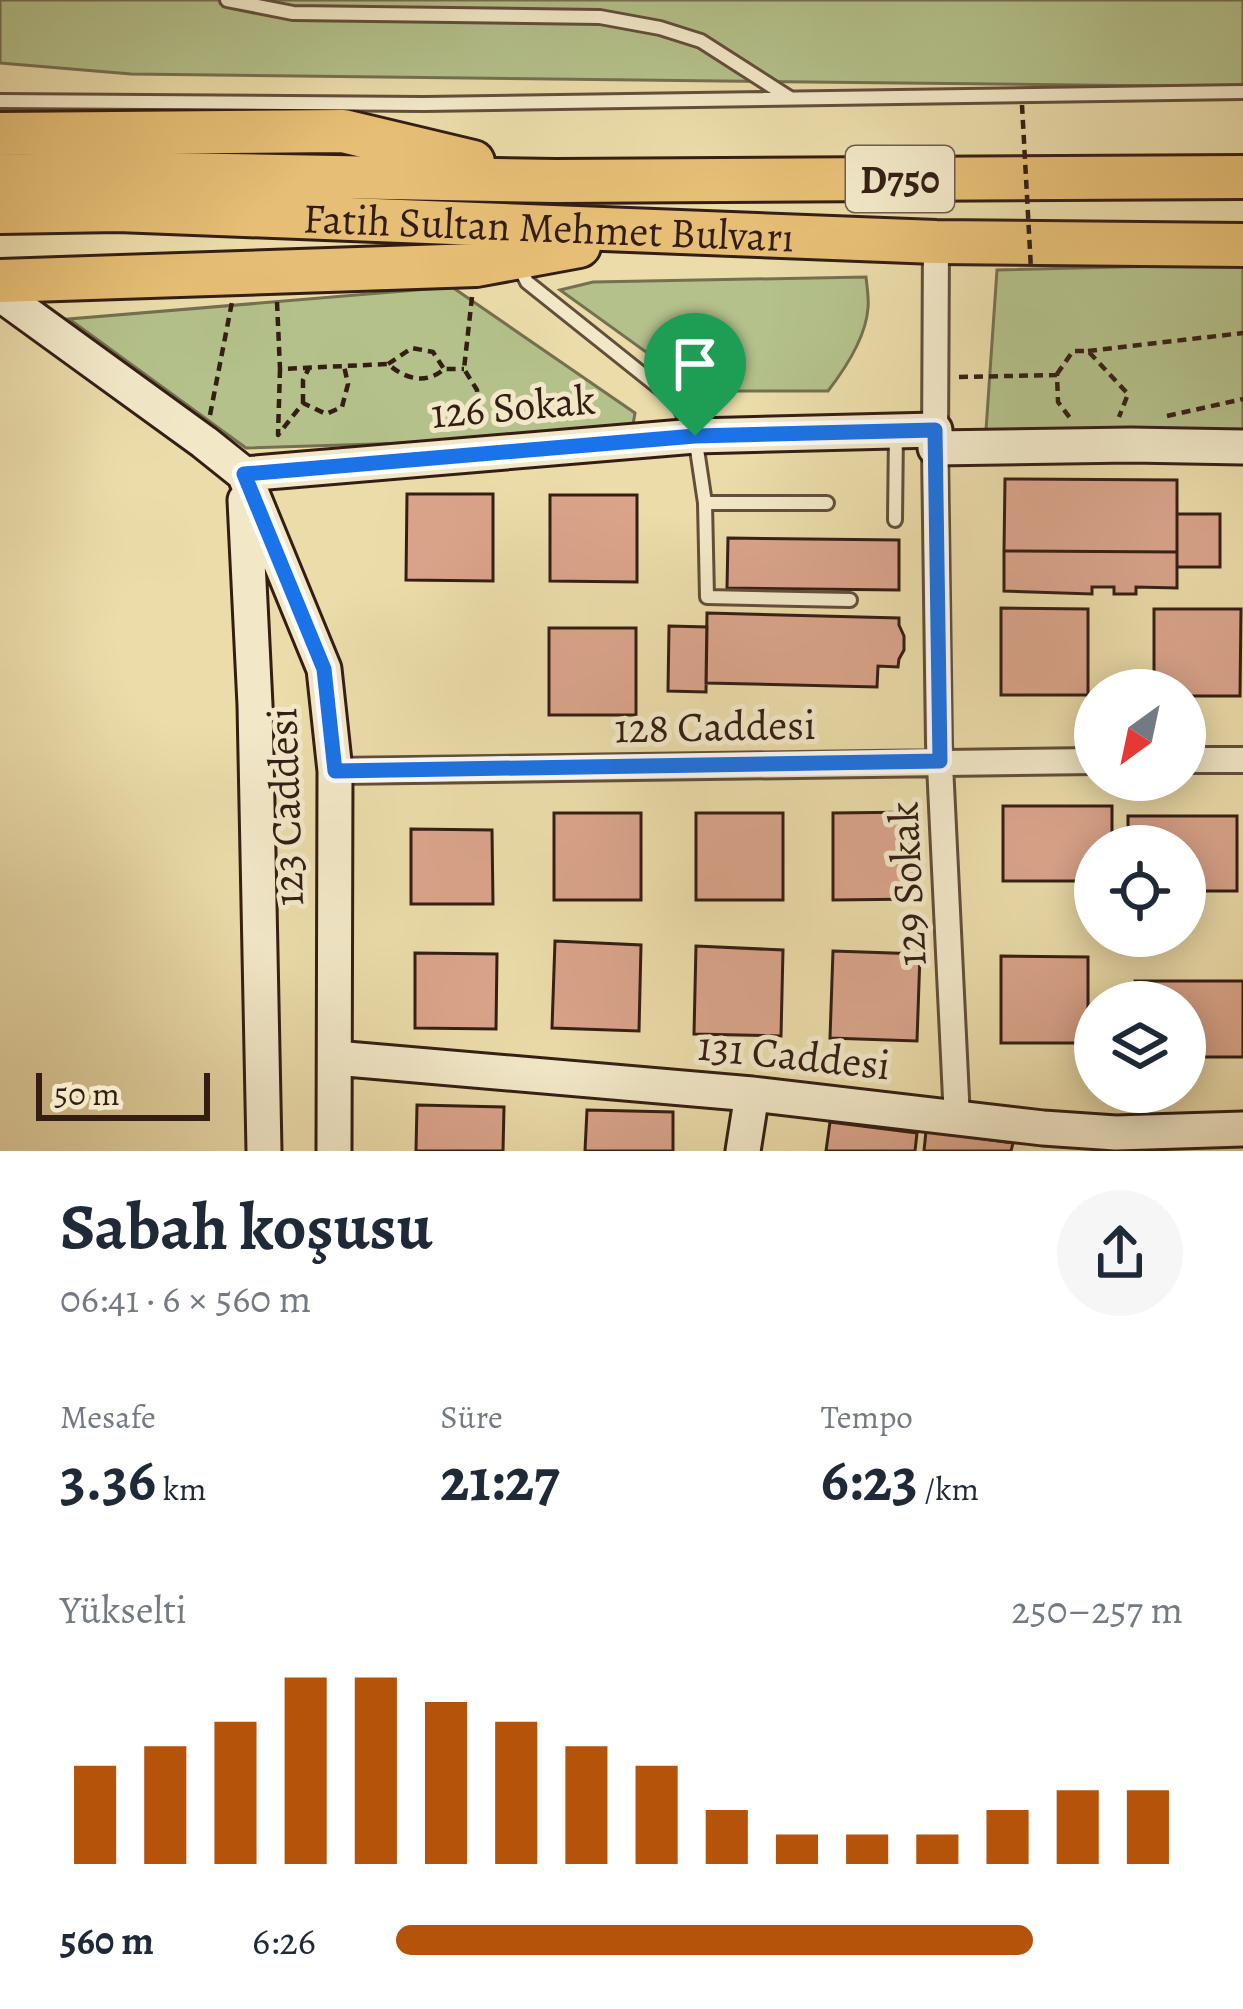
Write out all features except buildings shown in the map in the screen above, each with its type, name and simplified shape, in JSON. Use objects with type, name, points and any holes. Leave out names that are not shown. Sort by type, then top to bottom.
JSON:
[{"type":"highway","points":[[0,134],[343,131],[556,181]]},
{"type":"highway","name":"Fatih Sultan Mehmet Bulvarı","points":[[0,176],[114,173],[556,181],[1243,177]]},
{"type":"highway","name":"Fatih Sultan Mehmet Bulvarı","points":[[0,212],[118,210],[936,242],[1243,245]]},
{"type":"highway","points":[[0,281],[495,261],[655,232]]},
{"type":"street","name":"129 Sokak","points":[[936,242],[940,761],[957,1119]]},
{"type":"street","name":"123 Caddesi","points":[[0,294],[244,474],[324,669],[335,771],[334,1151]]},
{"type":"street","name":"126 Sokak","points":[[244,474],[695,436],[896,431],[935,439],[1243,447]]},
{"type":"street","name":"123 Caddesi","points":[[244,474],[255,705],[264,1151]]},
{"type":"street","name":"128 Caddesi","points":[[335,771],[1074,760]]},
{"type":"street","points":[[1206,760],[1243,760]]},
{"type":"street","name":"131 Caddesi","points":[[335,1058],[752,1094],[957,1119],[1044,1140],[1112,1142],[1243,1129]]},
{"type":"street","points":[[743,1151],[752,1094]]},
{"type":"lane","points":[[227,0],[293,13],[599,17],[701,41],[791,99]]},
{"type":"lane","points":[[322,0],[338,13]]},
{"type":"lane","points":[[521,0],[546,15]]},
{"type":"lane","points":[[0,101],[424,104],[1243,92]]},
{"type":"lane","points":[[495,261],[676,401],[695,436],[705,503],[707,597],[850,600]]},
{"type":"lane","points":[[895,520],[896,431]]},
{"type":"lane","points":[[705,503],[827,503]]},
{"type":"path","points":[[1022,105],[1031,269]]},
{"type":"path","points":[[481,455],[477,390],[464,369],[495,261]]},
{"type":"path","points":[[257,273],[280,369],[278,435],[303,403],[303,380],[309,368]]},
{"type":"path","points":[[204,442],[257,273]]},
{"type":"path","points":[[1074,424],[1058,402],[1057,375],[1073,351],[1243,333]]},
{"type":"path","points":[[280,369],[388,364],[412,348],[433,352],[444,369]]},
{"type":"path","points":[[1088,350],[1128,394],[1114,428]]},
{"type":"path","points":[[388,364],[415,379],[434,377],[444,369],[464,369]]},
{"type":"path","points":[[303,403],[326,414],[342,407],[348,385],[344,366]]},
{"type":"path","points":[[936,377],[1057,375]]},
{"type":"path","points":[[1157,418],[1243,399]]},
{"type":"green space","points":[[0,0],[1243,0],[1243,87],[131,74],[0,63]]},
{"type":"green space","points":[[1243,264],[1243,431],[986,430],[997,270]]},
{"type":"green space","points":[[866,277],[863,330],[828,391],[725,391],[682,378],[560,290],[593,282]]},
{"type":"green space","points":[[452,287],[635,413],[631,436],[246,448],[69,319]]},
{"type":"route","points":[[935,430],[940,761],[335,771],[324,669],[244,474],[695,436],[935,430]]}]
